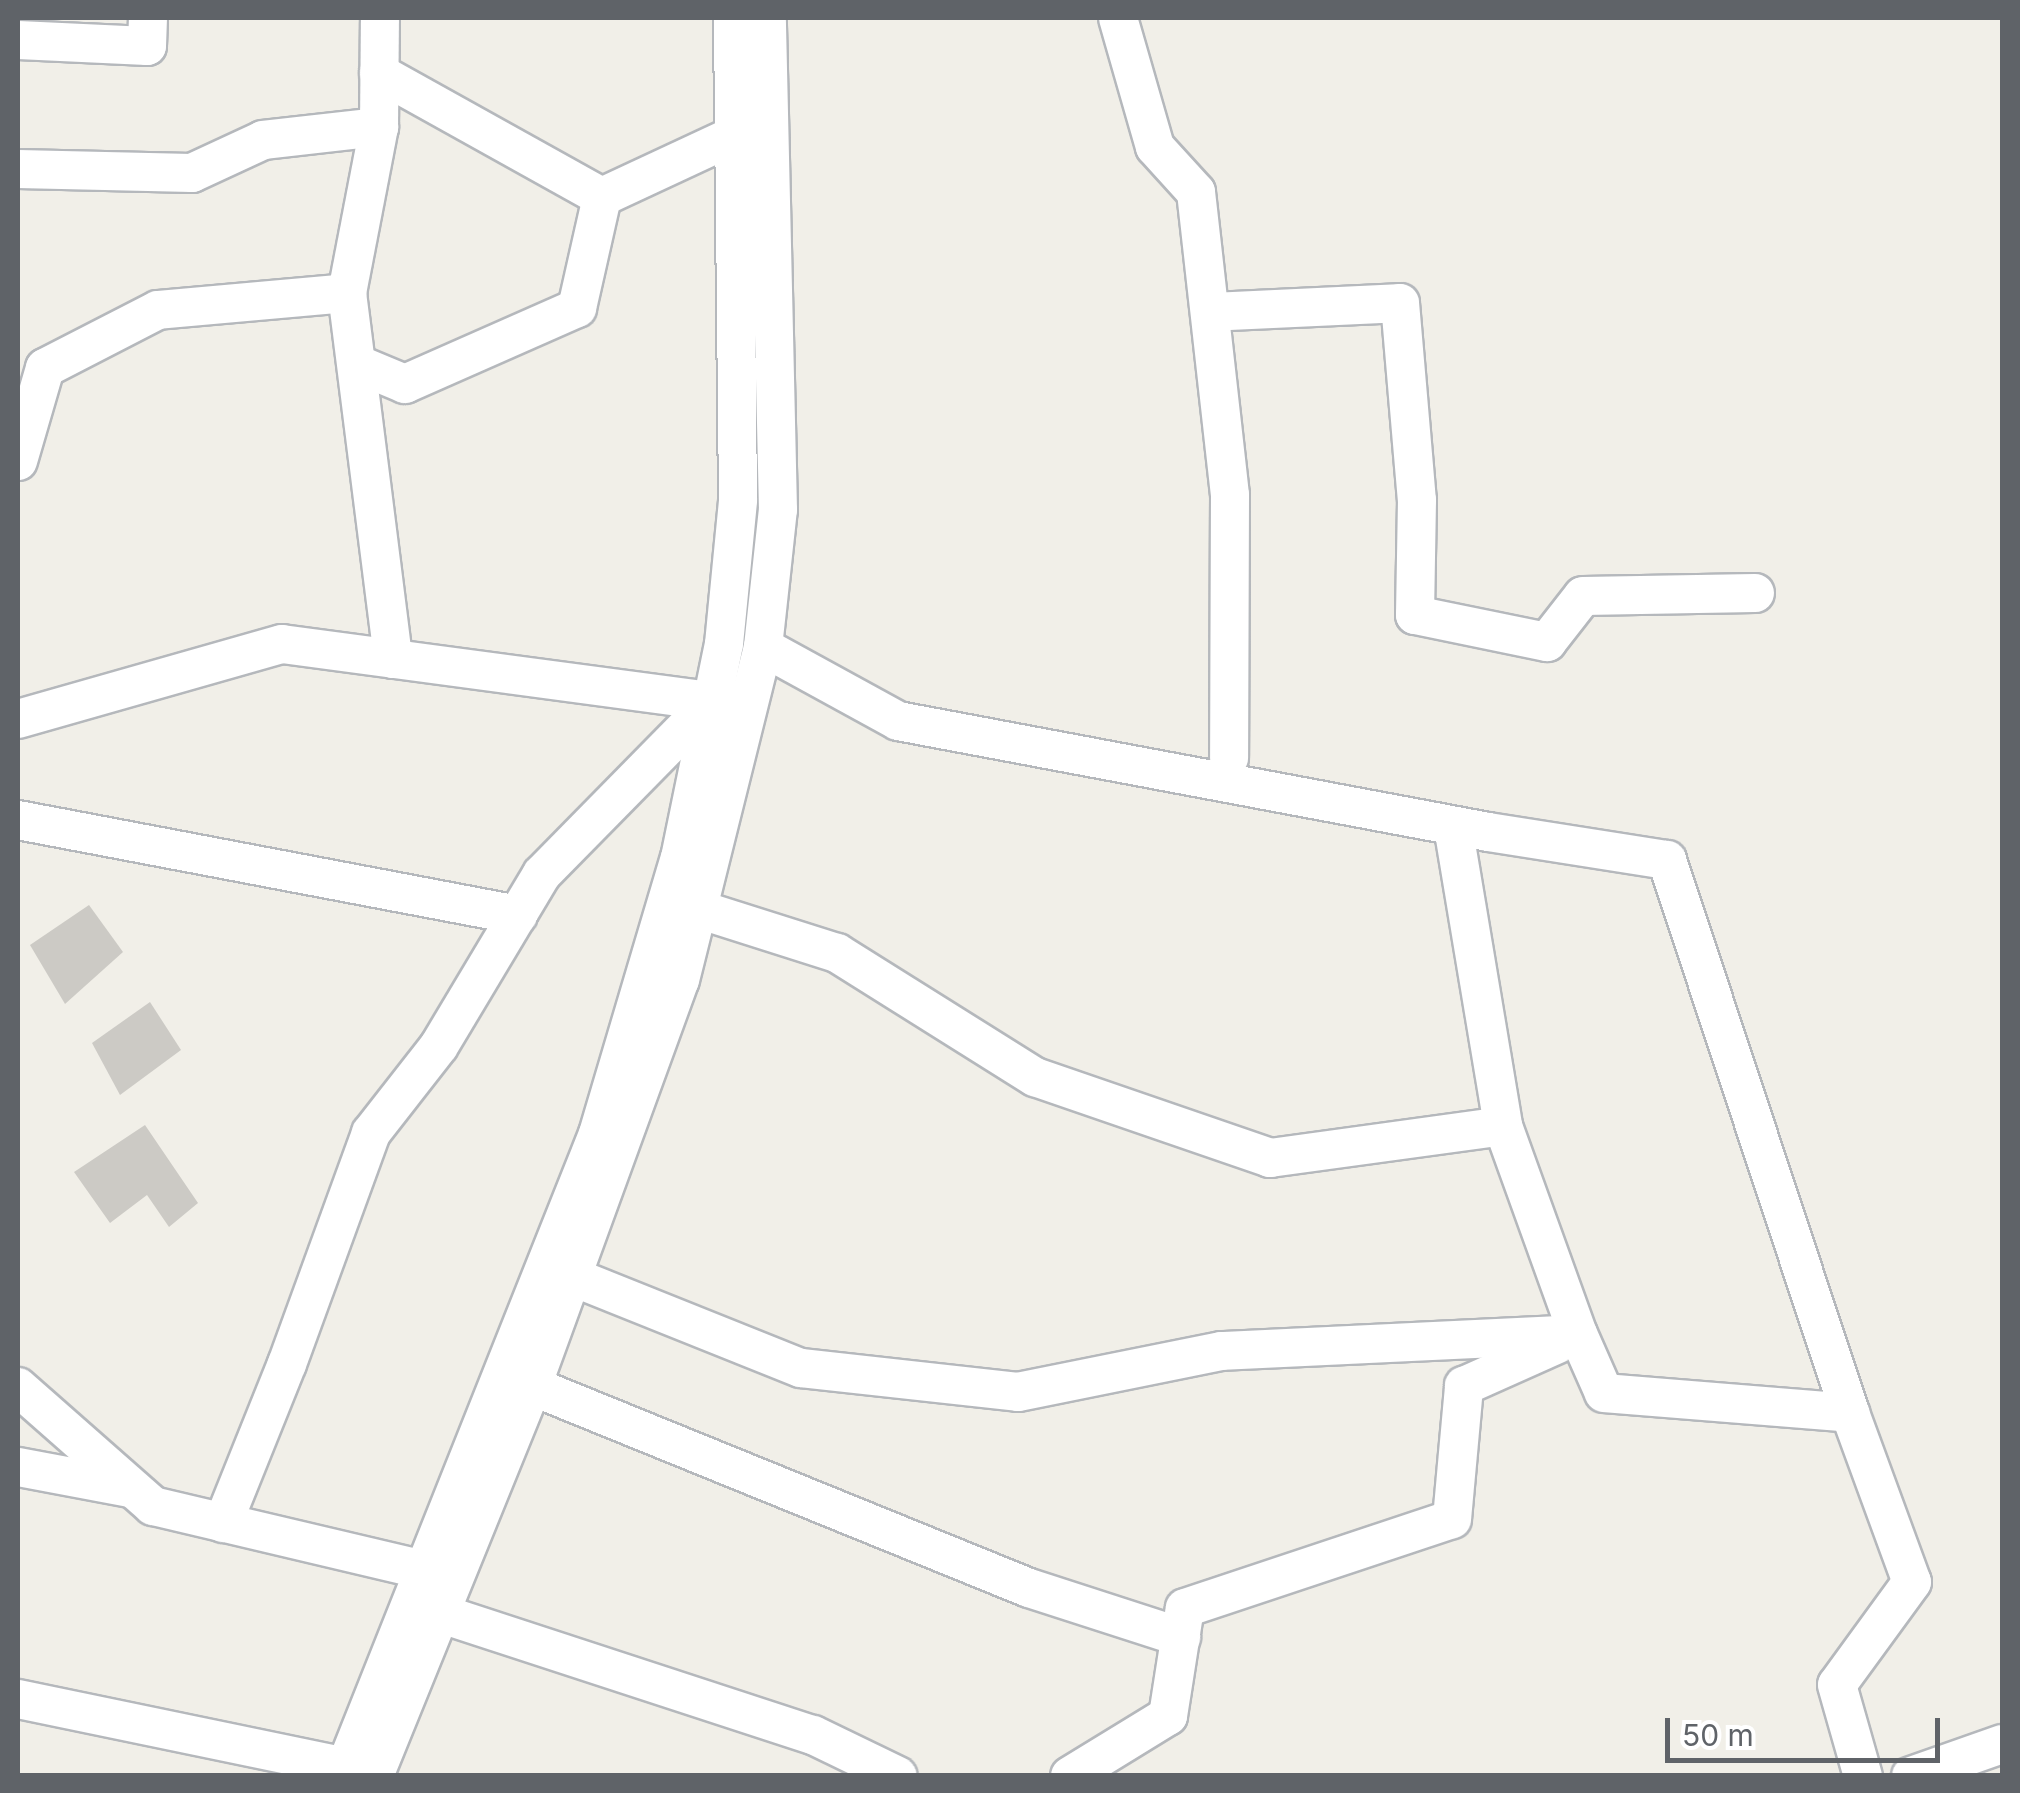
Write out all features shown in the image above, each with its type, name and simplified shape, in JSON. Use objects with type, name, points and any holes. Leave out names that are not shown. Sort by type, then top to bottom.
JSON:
[{"type":"street","points":[[18,40],[147,46],[148,18]]},
{"type":"street","points":[[380,18],[378,127],[348,293],[393,659]]},
{"type":"street","points":[[354,1773],[424,1570],[598,1134],[680,858],[724,644],[738,500],[733,18]]},
{"type":"street","points":[[354,1773],[439,1613],[573,1277],[680,980],[763,647],[778,510],[767,18]]},
{"type":"street","points":[[1118,18],[1155,146],[1196,192],[1230,495],[1229,758]]},
{"type":"street","points":[[380,73],[602,197]]},
{"type":"street","points":[[18,168],[192,172],[263,140],[378,127]]},
{"type":"street","points":[[602,197],[733,136]]},
{"type":"street","points":[[356,364],[404,384],[577,308],[602,197]]},
{"type":"street","points":[[18,461],[45,368],[158,310],[348,293]]},
{"type":"street","points":[[1210,312],[1400,304],[1417,500],[1415,615],[1547,642],[1583,596],[1755,593]]},
{"type":"street","points":[[18,718],[282,644],[712,701]]},
{"type":"street","points":[[763,647],[898,721],[1454,826],[1667,860],[1850,1413],[1912,1582],[1838,1686],[1863,1776]]},
{"type":"street","points":[[223,1523],[288,1364],[371,1133],[439,1046],[542,874],[712,701]]},
{"type":"street","points":[[18,820],[518,915]]},
{"type":"street","points":[[1454,826],[1503,1126],[1578,1334],[1604,1393],[1850,1413]]},
{"type":"street","points":[[698,910],[837,954],[1036,1077],[1270,1158],[1503,1126]]},
{"type":"street","points":[[573,1277],[801,1368],[1018,1392],[1222,1351],[1578,1334]]},
{"type":"street","points":[[1070,1776],[1168,1716],[1185,1608],[1452,1519],[1464,1386],[1578,1334]]},
{"type":"street","points":[[18,1386],[153,1506],[424,1570]]},
{"type":"street","points":[[532,1386],[1029,1588],[1181,1637]]},
{"type":"street","points":[[18,1467],[133,1488]]},
{"type":"street","points":[[439,1613],[813,1735],[898,1776]]},
{"type":"street","points":[[18,1698],[354,1773]]},
{"type":"street","points":[[1910,1776],[2002,1744]]},
{"type":"building","points":[[89,905],[123,952],[65,1004],[30,945]]},
{"type":"building","points":[[150,1002],[181,1050],[120,1095],[92,1043]]},
{"type":"building","points":[[145,1125],[198,1203],[169,1227],[147,1195],[110,1223],[74,1172]]}]
